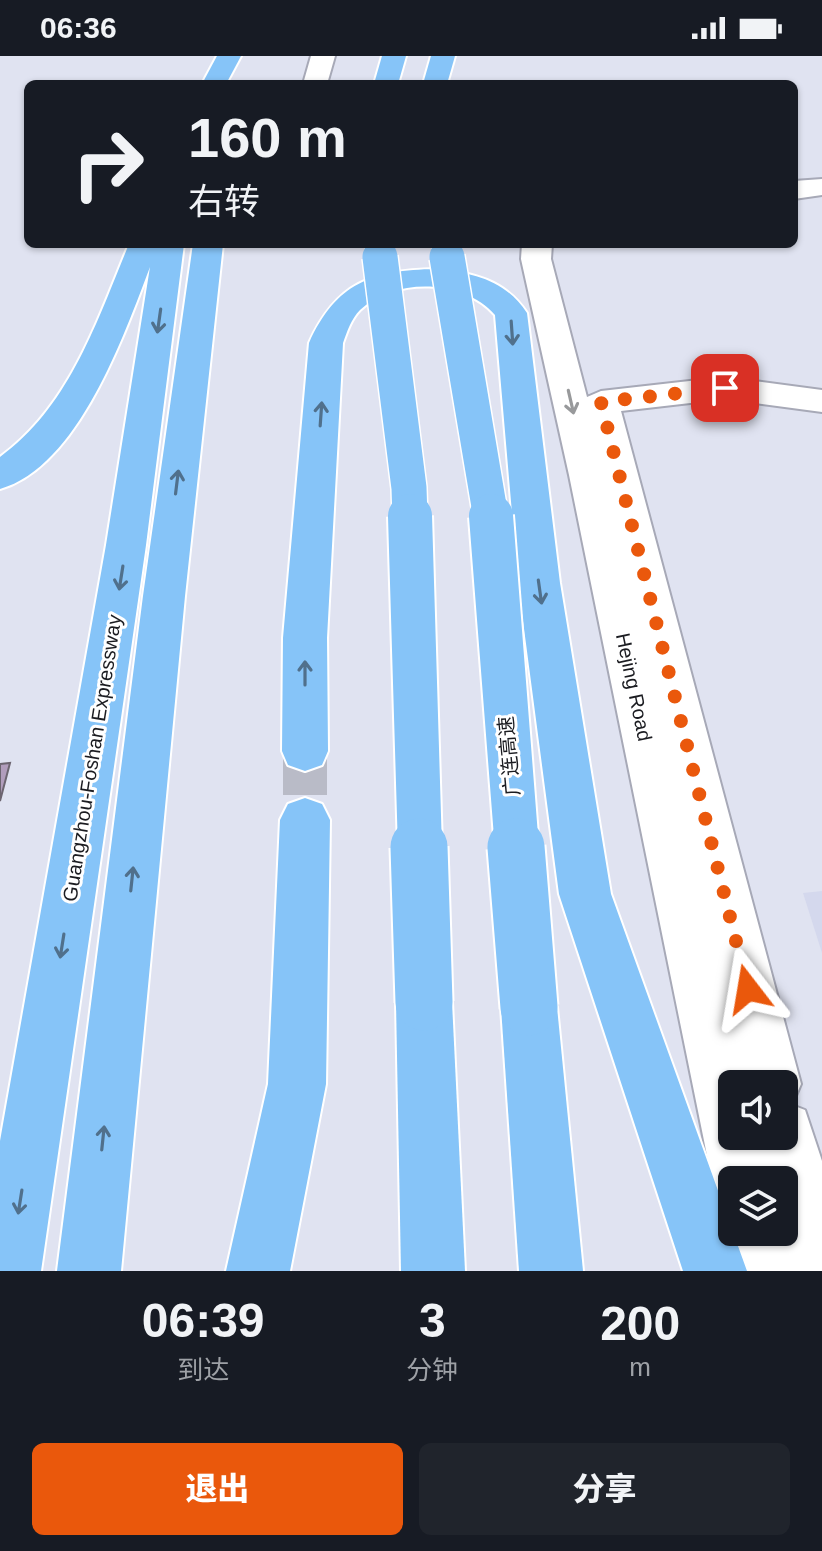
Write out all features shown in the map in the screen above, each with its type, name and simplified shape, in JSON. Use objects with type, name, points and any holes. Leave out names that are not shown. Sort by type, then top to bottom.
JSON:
[{"type":"highway","points":[[216,80],[229,56]]},
{"type":"highway","points":[[243,80],[253,56]]},
{"type":"highway","points":[[436,80],[443,56]]},
{"type":"highway","points":[[0,476],[27,459],[60,422],[88,380],[142,248]]},
{"type":"highway","name":"Guangzhou-Foshan Expressway","points":[[9,1271],[124,560],[168,248]]},
{"type":"highway","points":[[89,1271],[166,580],[208,248]]},
{"type":"highway","points":[[379,248],[409,488],[433,1271]]},
{"type":"highway","name":"广连高速","points":[[446,248],[489,494],[551,1271]]},
{"type":"highway","points":[[305,751],[305,638],[326,343],[335,322],[349,302],[395,281],[430,279],[472,285],[491,292],[511,313],[539,583],[585,894],[715,1271]]},
{"type":"highway","points":[[258,1271],[297,1084],[305,820]]},
{"type":"street","points":[[316,80],[323,56]]},
{"type":"street","points":[[798,190],[822,187]]},
{"type":"street","name":"Hejing Road","points":[[537,248],[536,259],[588,475],[719,1070]]},
{"type":"street","name":"Hejing Road","points":[[556,248],[564,261],[601,402],[768,1070]]},
{"type":"street","points":[[601,402],[725,388],[822,401]]},
{"type":"street","points":[[789,1150],[820,1271]]},
{"type":"street","points":[[758,1246],[764,1271]]},
{"type":"shaded area","points":[[822,891],[822,953],[803,893]]},
{"type":"building","points":[[10,763],[0,801],[0,764]]},
{"type":"tunnel","points":[[305,751],[305,820]]},
{"type":"route","points":[[725,388],[601,402],[748,989]]}]
